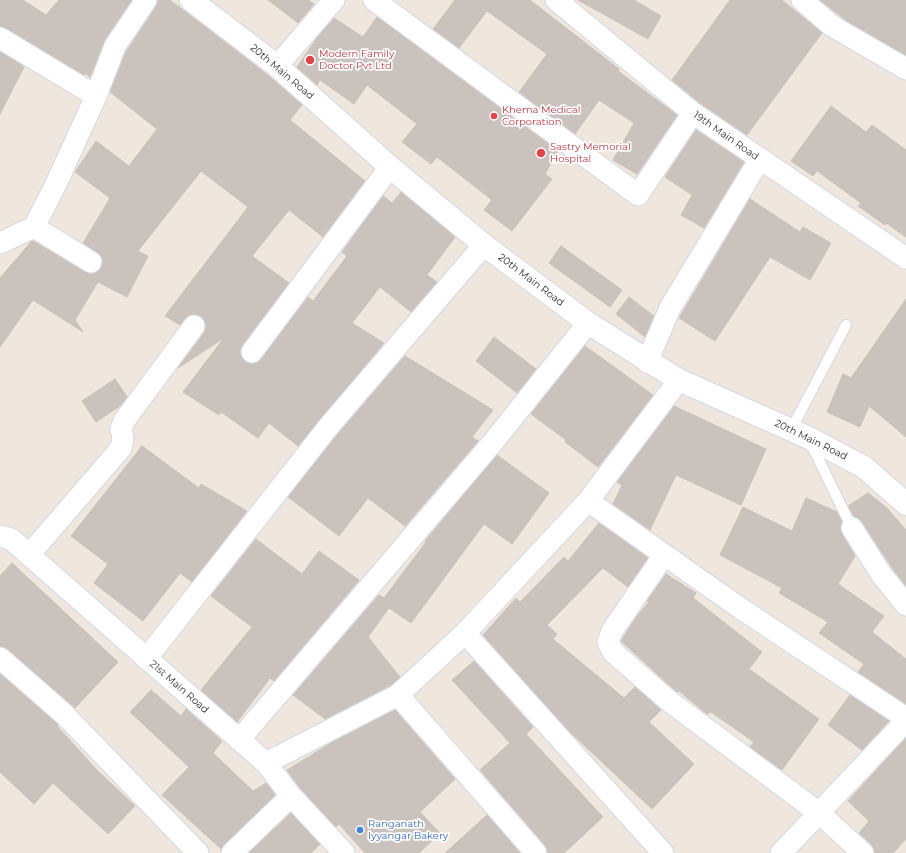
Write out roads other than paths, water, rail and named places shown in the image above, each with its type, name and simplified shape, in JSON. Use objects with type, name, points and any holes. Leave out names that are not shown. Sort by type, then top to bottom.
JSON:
[{"type":"street","points":[[0,243],[34,227],[56,184],[96,96],[115,46],[146,0]]},
{"type":"street","name":"20th Main Road","points":[[191,0],[277,66],[390,167],[484,245],[588,323],[647,362],[679,380],[799,433],[864,467],[906,504]]},
{"type":"street","points":[[277,66],[334,0]]},
{"type":"street","points":[[374,0],[638,195],[693,113]]},
{"type":"street","name":"19th Main Road","points":[[556,0],[693,113],[906,258]]},
{"type":"street","points":[[802,0],[832,26],[906,69]]},
{"type":"street","points":[[0,38],[96,96]]},
{"type":"street","points":[[647,362],[670,308],[760,159]]},
{"type":"street","points":[[252,352],[390,167]]},
{"type":"street","points":[[34,227],[91,262]]},
{"type":"street","points":[[146,659],[330,426],[484,245]]},
{"type":"street","points":[[239,740],[494,441],[588,323]]},
{"type":"street","points":[[29,555],[120,448],[123,438],[121,429],[124,421],[194,326]]},
{"type":"street","points":[[266,764],[398,695],[465,633],[588,501],[679,380]]},
{"type":"street","points":[[588,501],[740,608],[906,718]]},
{"type":"street","points":[[852,528],[881,574],[906,605]]},
{"type":"street","name":"21st Main Road","points":[[4,543],[29,555],[266,764],[291,796],[344,853]]},
{"type":"street","points":[[664,555],[612,631],[608,642],[613,652],[669,702],[819,813],[863,853]]},
{"type":"street","points":[[465,633],[663,853]]},
{"type":"street","points":[[0,658],[64,714],[198,853]]},
{"type":"street","points":[[398,695],[536,853]]},
{"type":"street","points":[[781,853],[906,721]]},
{"type":"street","points":[[232,853],[291,796]]},
{"type":"lane","points":[[846,325],[799,433],[852,528]]},
{"type":"place","name":"Modern Family Doctor Pvt Ltd","points":[[310,60]]},
{"type":"place","name":"Khema Medical Corporation","points":[[494,116]]},
{"type":"place","name":"Sastry Memorial Hospital","points":[[541,153]]},
{"type":"place","name":"Ranganath Iyyangar Bakery","points":[[360,830]]}]
